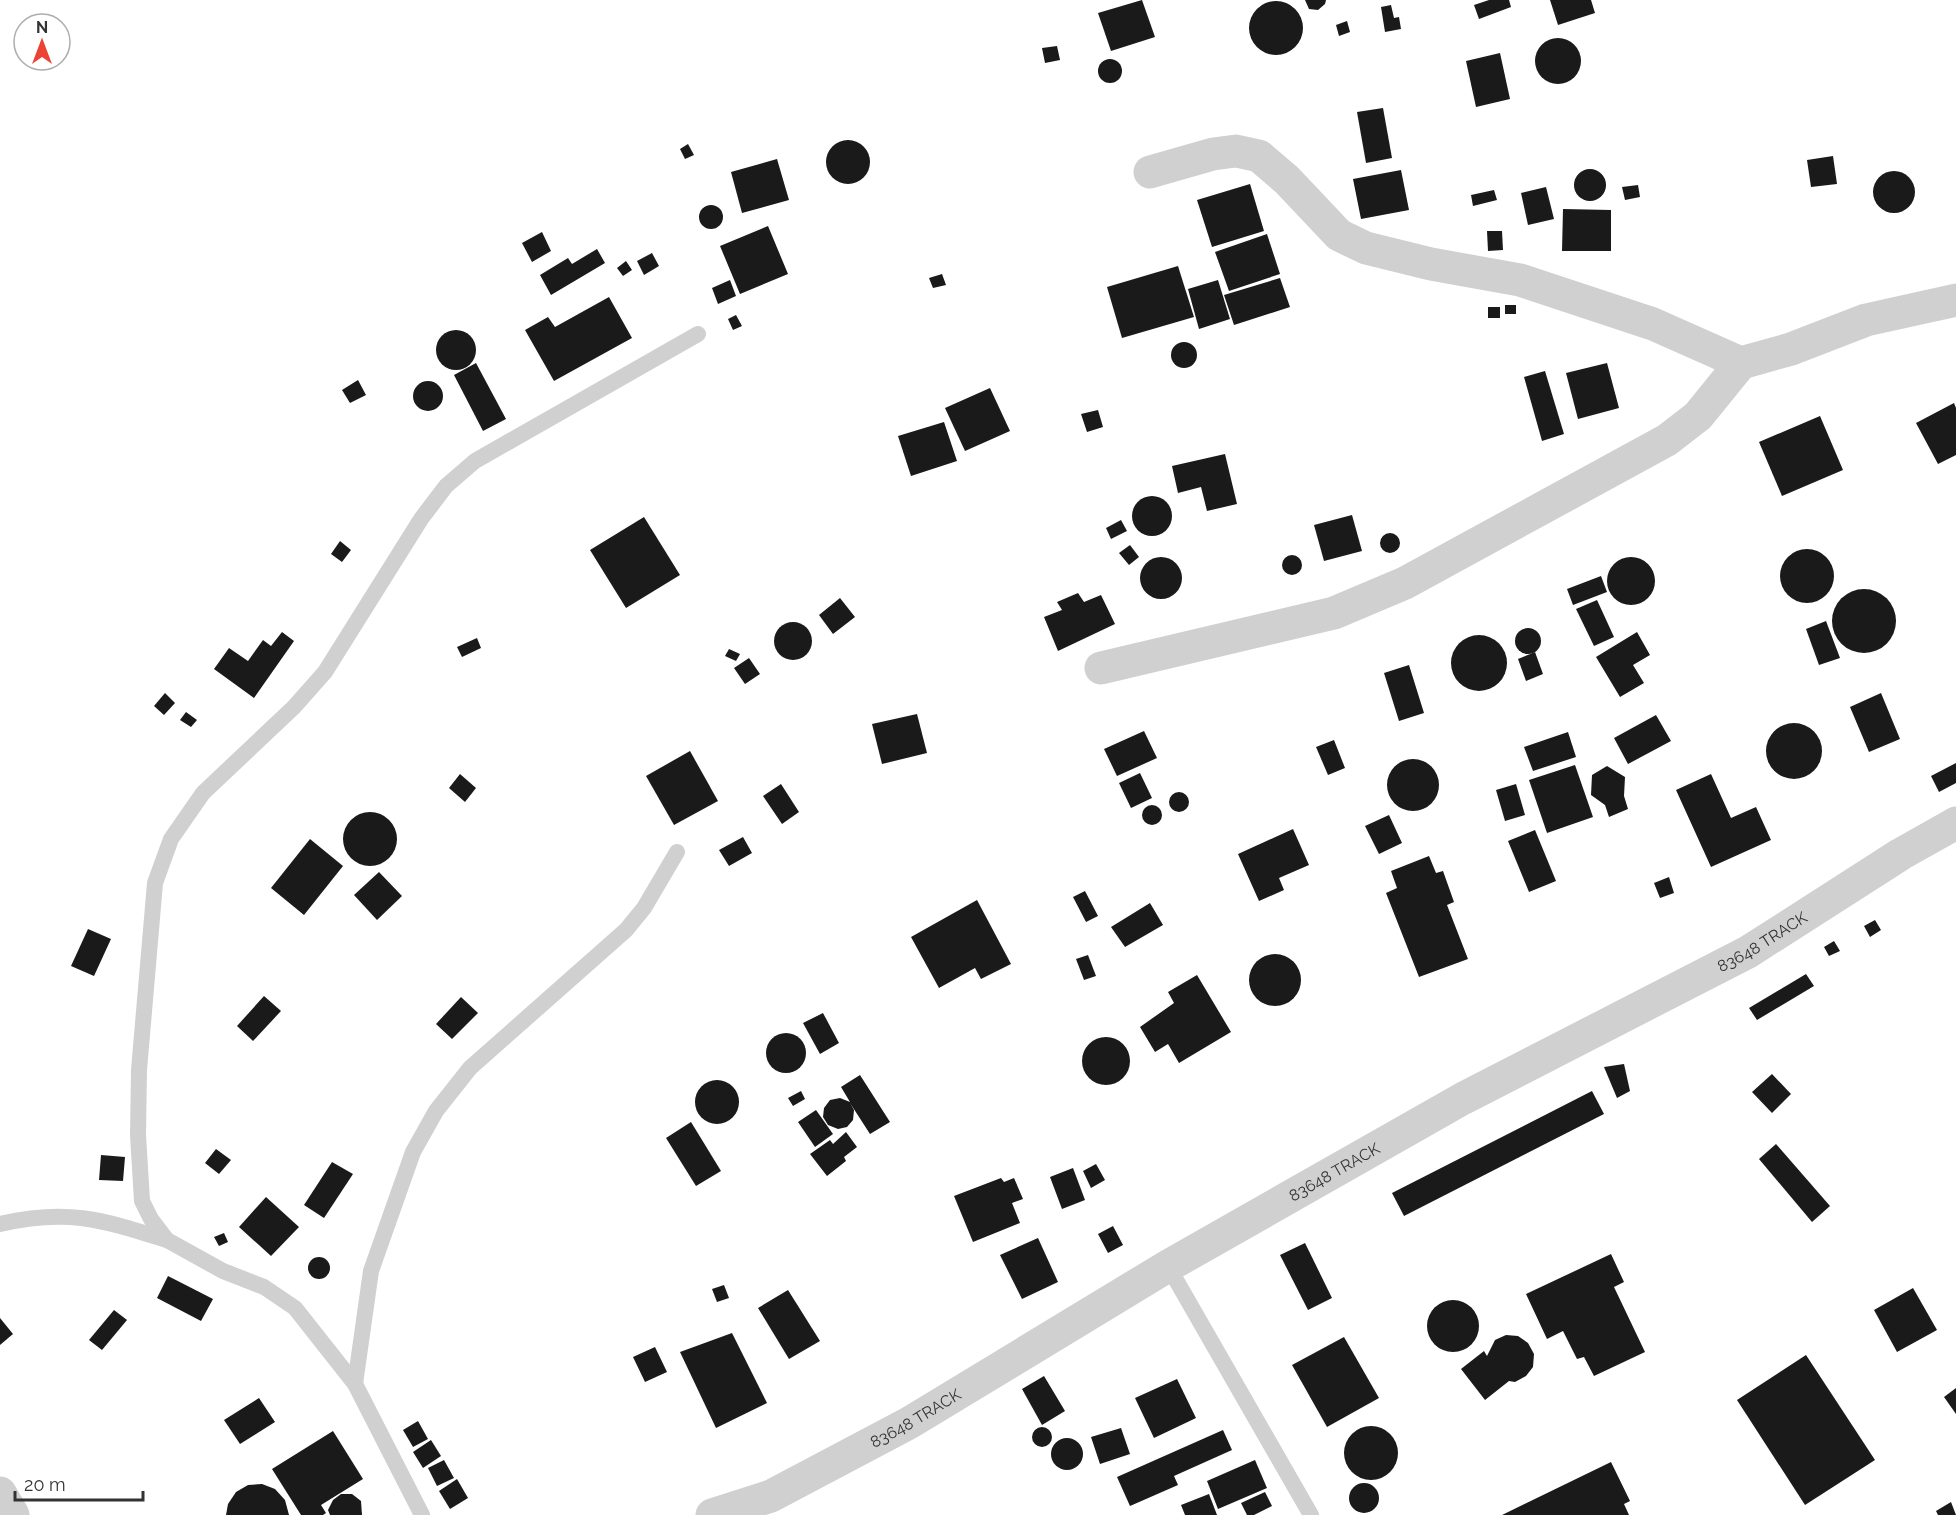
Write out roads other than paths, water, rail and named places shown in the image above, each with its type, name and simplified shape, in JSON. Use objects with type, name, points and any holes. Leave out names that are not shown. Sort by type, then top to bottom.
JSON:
[{"type":"street","points":[[1150,172],[1213,154],[1236,151],[1259,156],[1287,180],[1339,235],[1366,248],[1431,264],[1520,280],[1653,324],[1741,363]]},
{"type":"street","points":[[1101,668],[1334,613],[1406,583],[1668,440],[1698,416],[1741,363],[1791,349],[1866,320],[1956,300]]},
{"type":"street","name":"83648 TRACK","points":[[712,1515],[771,1496],[909,1423],[1168,1266],[1462,1099],[1748,951],[1901,854],[1956,823]]},
{"type":"street","points":[[0,1493],[13,1515]]},
{"type":"lane","points":[[167,1240],[151,1219],[142,1201],[138,1113],[139,1070],[155,883],[171,839],[203,793],[294,708],[325,672],[421,519],[446,486],[475,461],[698,334]]},
{"type":"lane","points":[[355,1384],[370,1271],[413,1152],[436,1111],[470,1068],[626,930],[644,908],[676,852]]},
{"type":"lane","points":[[0,1224],[53,1215],[84,1216],[167,1240],[223,1271],[264,1287],[295,1308],[355,1384],[422,1515]]},
{"type":"lane","points":[[1168,1266],[1311,1515]]}]
